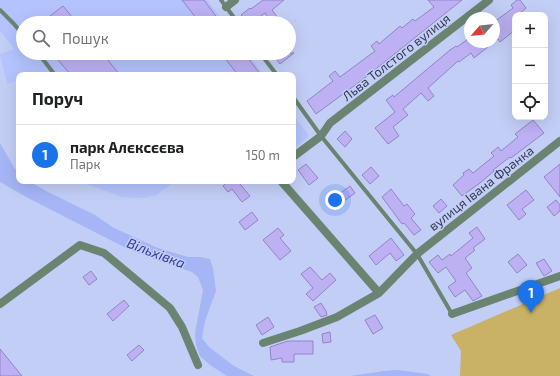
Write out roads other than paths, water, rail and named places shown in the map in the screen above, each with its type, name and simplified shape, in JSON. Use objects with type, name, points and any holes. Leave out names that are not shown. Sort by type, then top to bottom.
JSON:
[{"type":"street","points":[[223,3],[235,0]]},
{"type":"street","name":"Льва Толстого вулиця","points":[[296,156],[321,136],[330,123],[489,0]]},
{"type":"street","name":"вулиця Івана Франка","points":[[263,343],[336,317],[379,293],[417,254],[560,141]]},
{"type":"street","points":[[284,184],[379,293]]},
{"type":"street","points":[[0,304],[80,245],[104,253],[170,308],[182,327],[198,365]]},
{"type":"street","points":[[452,314],[560,276]]},
{"type":"lane","points":[[223,3],[233,16]]},
{"type":"lane","points":[[0,10],[16,26]]},
{"type":"lane","points":[[43,60],[53,72]]},
{"type":"lane","points":[[265,60],[275,72]]},
{"type":"lane","points":[[296,101],[321,136],[417,254],[452,314]]},
{"type":"water","name":"Вільхівка","points":[[0,143],[16,170],[16,184],[34,184],[95,215],[114,228],[158,248],[188,257],[210,259],[213,268],[216,291],[205,321],[202,338],[209,347],[234,366],[254,376],[227,376],[210,365],[200,356],[196,345],[195,333],[203,290],[198,277],[192,272],[128,249],[0,182]]},
{"type":"water","points":[[398,370],[428,374],[431,376],[350,376],[384,371]]},
{"type":"place","name":"парк Алєксєєва","points":[[531,313]]}]
